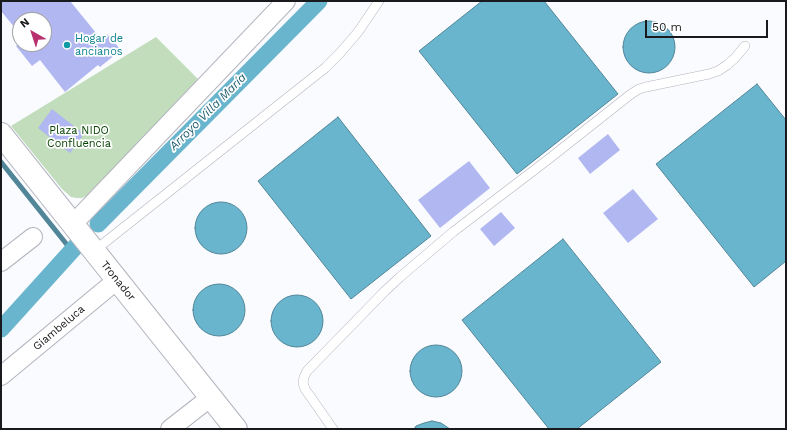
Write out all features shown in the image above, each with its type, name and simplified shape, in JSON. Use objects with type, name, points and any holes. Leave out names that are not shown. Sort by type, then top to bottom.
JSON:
[{"type":"main road","name":"Tronador","points":[[1,134],[236,429]]},
{"type":"street","points":[[73,224],[286,1]]},
{"type":"street","points":[[1,262],[33,237]]},
{"type":"street","name":"Giambeluca","points":[[1,376],[117,280]]},
{"type":"street","points":[[170,429],[211,397]]},
{"type":"lane","points":[[94,251],[325,68],[358,32],[379,1]]},
{"type":"lane","points":[[333,429],[305,389],[303,383],[304,377],[307,371],[400,277],[465,222],[550,158],[631,94],[646,87],[718,71],[735,58],[745,46]]},
{"type":"green space","name":"Plaza NIDO Confluencia","points":[[156,37],[198,79],[88,195],[82,198],[71,197],[62,189],[11,126]]},
{"type":"water","points":[[482,1],[544,1],[618,94],[517,174],[419,51]]},
{"type":"water","points":[[649,21],[659,23],[667,29],[673,37],[675,47],[673,57],[667,65],[659,71],[649,73],[639,71],[631,65],[625,57],[623,47],[625,37],[631,29],[639,23]]},
{"type":"water","points":[[757,84],[786,120],[786,261],[754,287],[656,164]]},
{"type":"water","points":[[338,117],[431,236],[351,299],[258,181]]},
{"type":"water","points":[[221,202],[231,204],[239,210],[245,218],[247,228],[245,238],[239,246],[231,252],[221,254],[211,252],[203,246],[197,238],[195,228],[197,218],[203,210],[211,204]]},
{"type":"water","points":[[563,239],[661,362],[577,429],[549,429],[462,320]]},
{"type":"water","points":[[219,284],[229,286],[237,292],[243,300],[245,310],[243,320],[237,328],[229,334],[219,336],[209,334],[201,328],[195,320],[193,310],[195,300],[201,292],[209,286]]},
{"type":"water","points":[[297,295],[307,297],[315,303],[321,311],[323,321],[321,331],[315,339],[307,345],[297,347],[287,345],[279,339],[273,331],[271,321],[273,311],[279,303],[287,297]]},
{"type":"water","points":[[436,345],[446,347],[454,353],[460,361],[462,371],[460,381],[454,389],[446,395],[436,397],[426,395],[418,389],[412,381],[410,371],[412,361],[418,353],[426,347]]},
{"type":"water","points":[[432,421],[441,423],[450,429],[414,429],[416,426]]},
{"type":"building","name":"Hogar de ancianos","points":[[1,1],[70,1],[101,39],[107,34],[121,50],[100,67],[98,65],[65,92],[40,60],[32,66],[21,52],[52,52],[52,12],[12,12],[12,24],[1,11]]},
{"type":"building","points":[[52,109],[84,134],[70,153],[38,128]]},
{"type":"building","points":[[608,134],[620,150],[590,174],[578,158]]},
{"type":"building","points":[[469,161],[490,188],[440,228],[418,200]]},
{"type":"building","points":[[633,189],[658,219],[628,243],[603,213]]},
{"type":"building","points":[[501,212],[515,228],[494,246],[480,229]]},
{"type":"waterway","name":"Arroyo Villa María","points":[[98,224],[319,1]]},
{"type":"waterway","points":[[1,162],[72,251]]},
{"type":"waterway","name":"Arroyo Villa María","points":[[1,329],[77,245]]},
{"type":"place","name":"Hogar de ancianos","points":[[67,45]]}]
